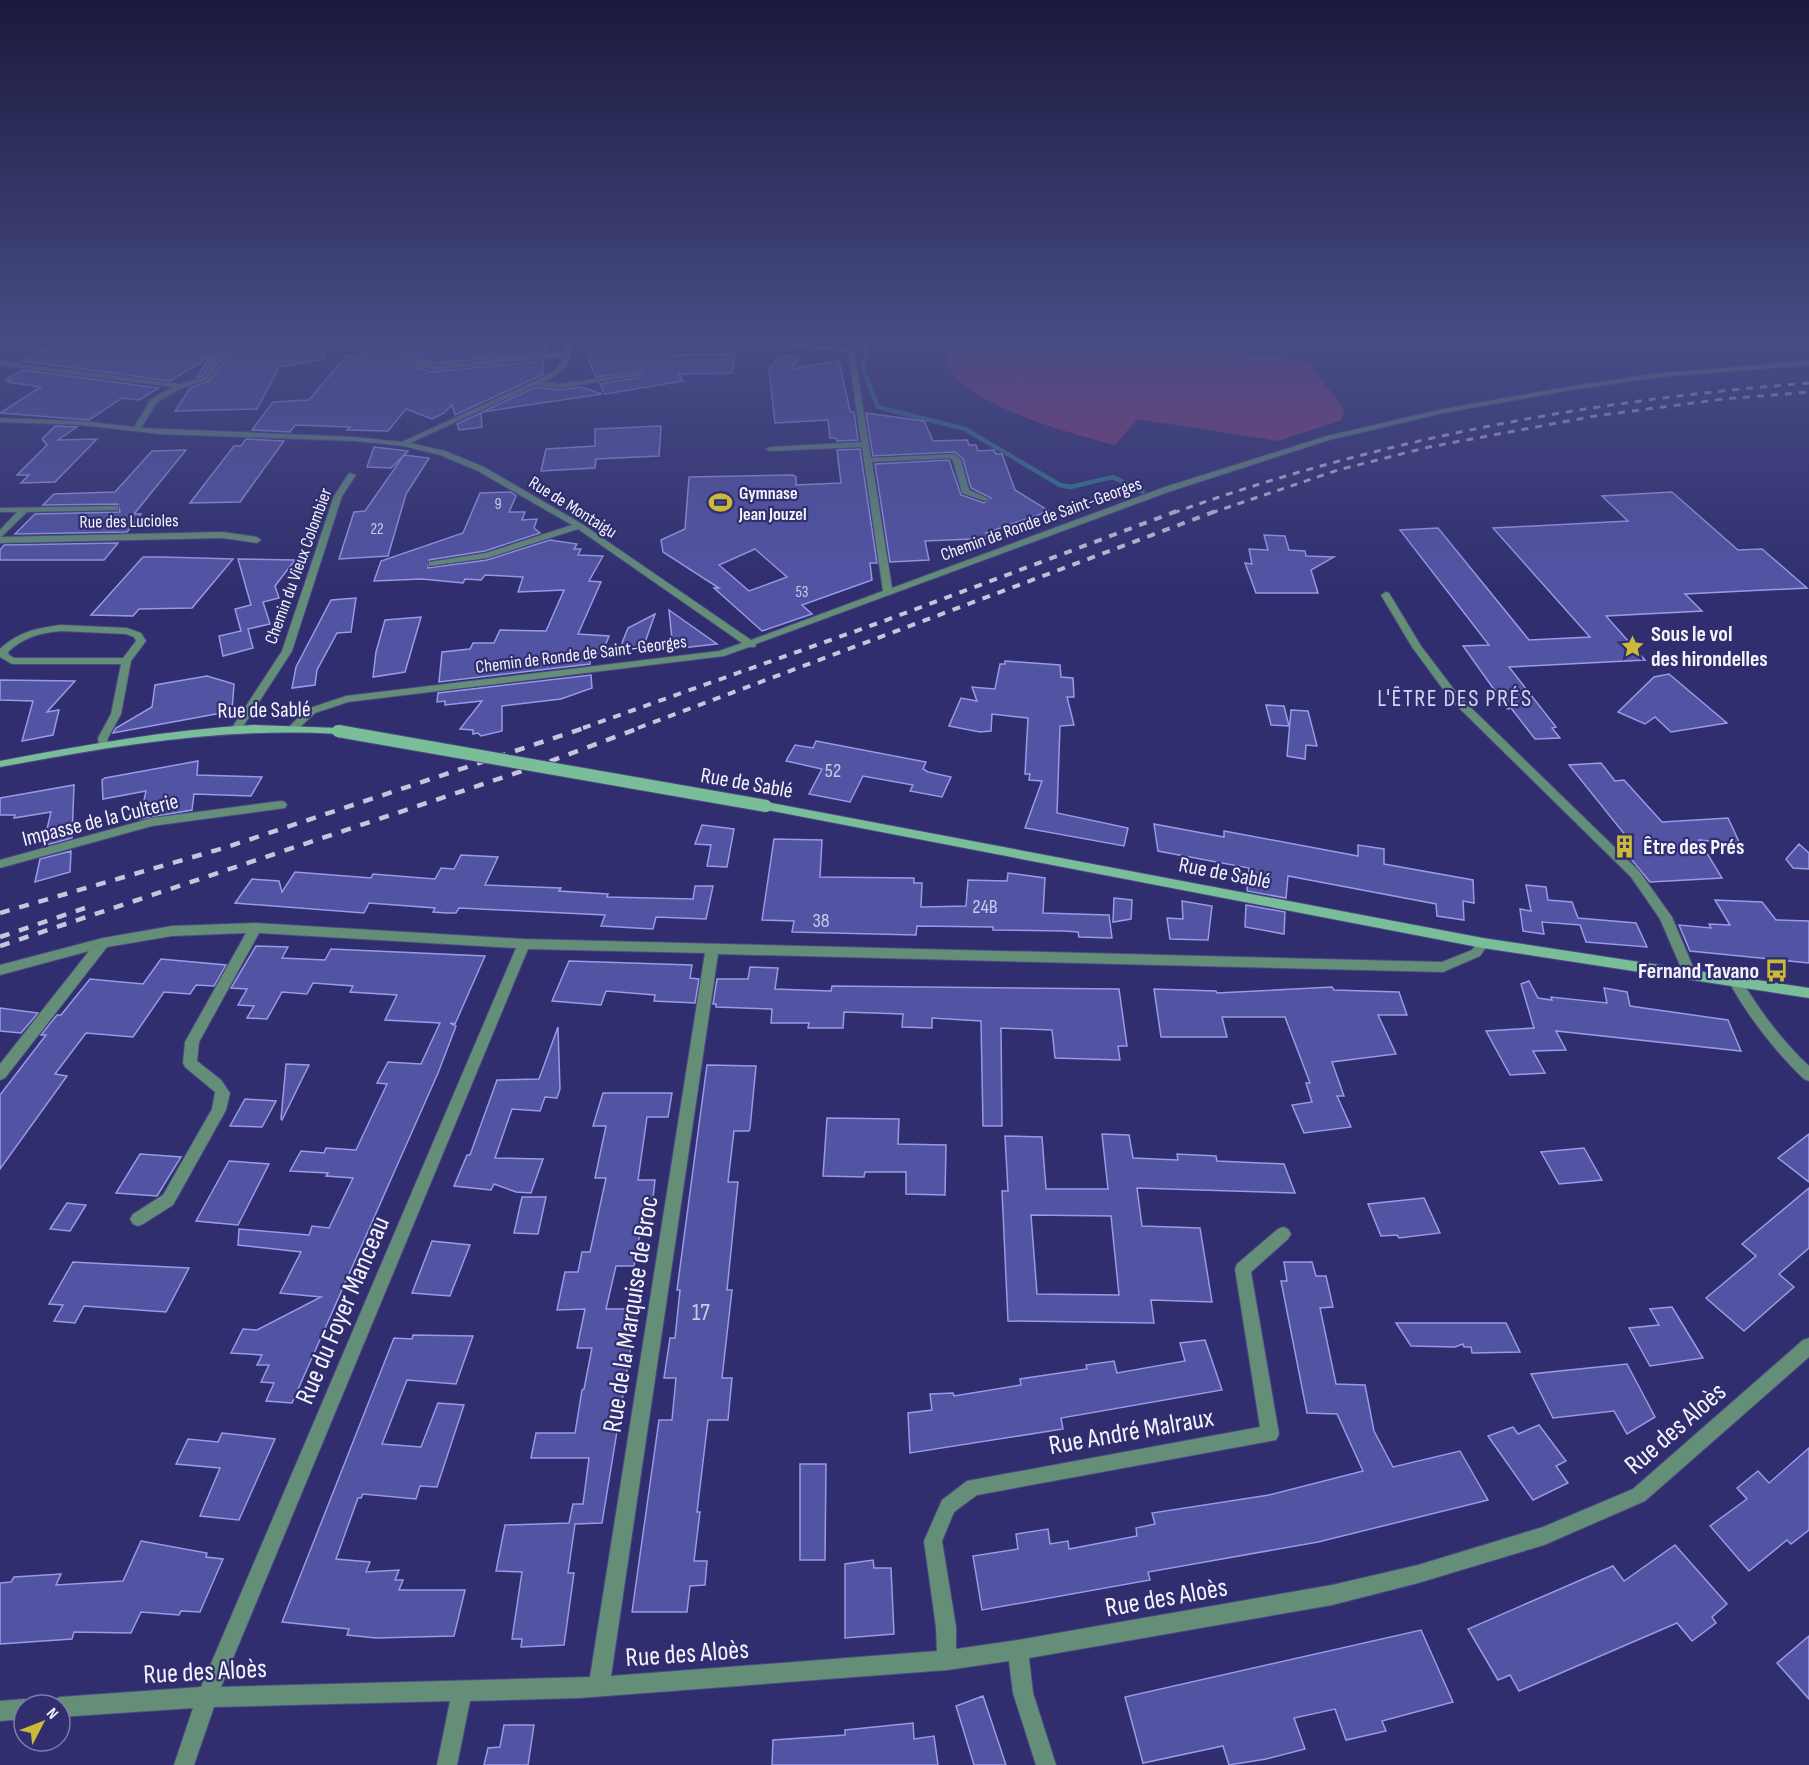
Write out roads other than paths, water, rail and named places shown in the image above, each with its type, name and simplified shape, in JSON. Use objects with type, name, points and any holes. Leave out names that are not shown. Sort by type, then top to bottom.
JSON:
[{"type":"main road","name":"Rue de Sablé","points":[[0,764],[103,744],[236,729],[294,727],[338,731],[766,806],[1483,943],[1809,993]]},
{"type":"street","name":"Rue de Montaigu","points":[[84,423],[136,429],[355,439],[403,444],[442,453],[481,470],[579,526],[752,645]]},
{"type":"street","points":[[136,429],[139,423]]},
{"type":"street","points":[[403,444],[448,423]]},
{"type":"street","points":[[863,423],[888,593]]},
{"type":"street","name":"Chemin de Ronde de Saint-Georges","points":[[294,727],[311,711],[346,699],[721,654],[752,645],[1168,489],[1327,438],[1390,423]]},
{"type":"street","points":[[770,449],[866,444]]},
{"type":"street","points":[[869,460],[952,456],[957,460],[965,491],[985,499]]},
{"type":"street","name":"Chemin du Vieux Colombier","points":[[236,729],[287,651],[327,527],[339,496],[352,475]]},
{"type":"street","points":[[0,510],[115,508]]},
{"type":"street","points":[[0,537],[24,510]]},
{"type":"street","points":[[432,564],[487,555],[579,526]]},
{"type":"street","name":"Rue des Lucioles","points":[[0,537],[222,535],[258,540]]},
{"type":"street","points":[[1386,595],[1417,647],[1455,698],[1635,874],[1666,917],[1690,974]]},
{"type":"street","points":[[103,744],[103,738],[116,714],[126,662],[141,640],[138,634],[127,631],[45,630],[19,637],[3,651],[5,657],[12,661],[126,662]]},
{"type":"street","name":"Impasse de la Culterie","points":[[0,864],[152,822],[281,805]]},
{"type":"street","points":[[0,970],[103,943],[172,931],[255,928],[524,944],[1443,967],[1476,953],[1483,943]]},
{"type":"street","points":[[138,1219],[168,1200],[219,1110],[223,1093],[217,1082],[202,1075],[190,1063],[192,1042],[255,928]]},
{"type":"street","points":[[0,1074],[103,943]]},
{"type":"street","name":"Rue du Foyer Manceau","points":[[184,1765],[207,1697],[524,944]]},
{"type":"street","name":"Rue de la Marquise de Broc","points":[[599,1686],[712,950]]},
{"type":"street","points":[[1735,982],[1756,1018],[1780,1049],[1809,1075]]},
{"type":"street","name":"Rue André Malraux","points":[[946,1660],[946,1627],[933,1541],[948,1506],[974,1487],[1270,1434],[1243,1269],[1283,1234]]},
{"type":"street","name":"Rue des Aloès","points":[[72,1706],[207,1697],[599,1686],[946,1660],[1018,1650],[1332,1595],[1419,1574],[1544,1536],[1640,1496],[1809,1346]]},
{"type":"street","points":[[1018,1650],[1023,1694],[1046,1765]]},
{"type":"street","points":[[447,1765],[462,1690]]},
{"type":"waterway","points":[[943,423],[965,429],[1060,485],[1070,487],[1113,477],[1143,492]]},
{"type":"railway","points":[[1173,513],[1329,464],[1407,444],[1505,423]]},
{"type":"railway","points":[[1211,513],[1338,470],[1429,447],[1556,423]]},
{"type":"railway","points":[[583,728],[884,621],[1177,511]]},
{"type":"railway","points":[[638,728],[1216,511]]},
{"type":"railway","points":[[0,913],[224,848],[587,727]]},
{"type":"railway","points":[[0,946],[540,765],[642,727]]},
{"type":"railway","points":[[0,937],[85,908]]},
{"type":"place","name":"Gymnase Jean Jouzel","points":[[721,503]]},
{"type":"place","name":"Sous le vol des hirondelles","points":[[1633,646]]},
{"type":"place","name":"Être des Prés","points":[[1625,846]]},
{"type":"place","name":"Fernand Tavano","points":[[1777,970]]},
{"type":"district","name":"L'ÊTRE DES PRÉS","points":[[1455,698]]}]
